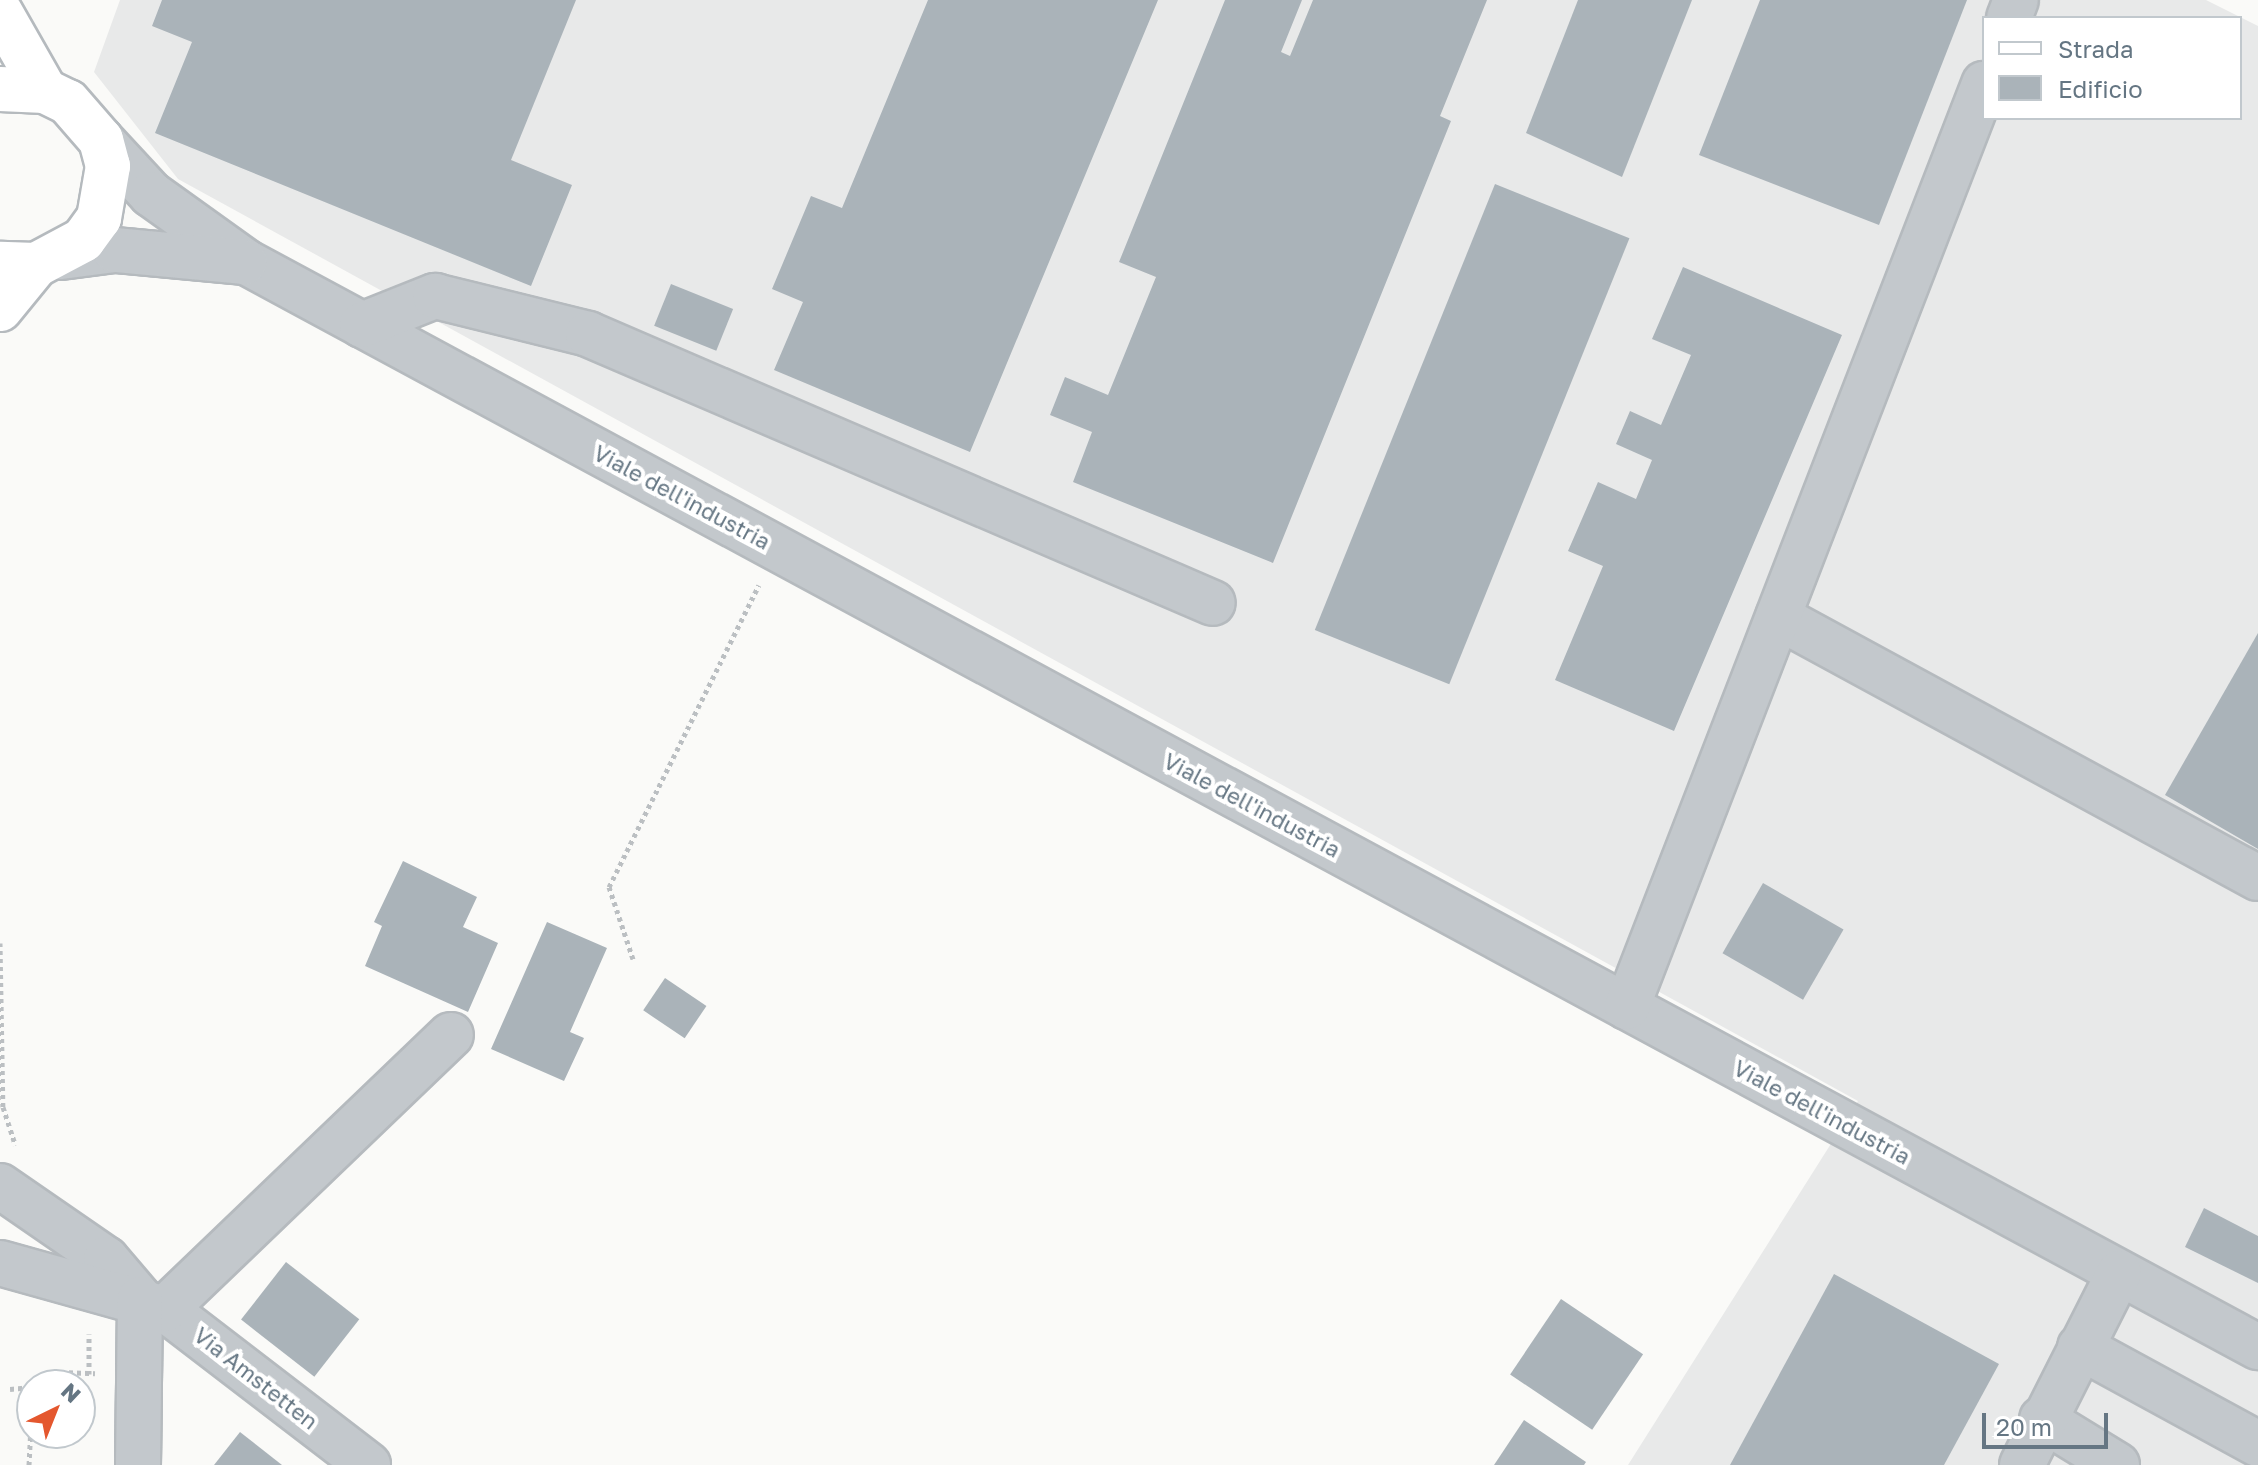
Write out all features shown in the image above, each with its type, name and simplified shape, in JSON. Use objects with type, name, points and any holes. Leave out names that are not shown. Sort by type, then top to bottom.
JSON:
[{"type":"main road","points":[[0,12],[45,91],[87,119],[101,140],[108,166],[99,218],[32,262],[0,309]]},
{"type":"main road","points":[[0,89],[45,91]]},
{"type":"street","points":[[1627,1007],[1982,89]]},
{"type":"street","name":"Viale dell'industria","points":[[101,140],[151,194],[246,262],[2258,1347]]},
{"type":"street","name":"Viale dell'industria","points":[[32,262],[115,250],[246,262]]},
{"type":"street","points":[[362,325],[435,296],[588,334],[1213,603]]},
{"type":"street","points":[[1778,617],[2258,878]]},
{"type":"street","points":[[138,1465],[152,1304],[451,1035]]},
{"type":"street","name":"Via Amstetten","points":[[10,1171],[152,1304],[368,1465]]},
{"type":"street","name":"Via Amstetten","points":[[0,1263],[92,1292],[152,1304]]},
{"type":"street","points":[[2022,1465],[2042,1419],[2119,1273]]},
{"type":"street","points":[[2080,1347],[2258,1444]]},
{"type":"street","points":[[2042,1419],[2117,1465]]},
{"type":"path","points":[[633,959],[609,887],[776,548]]},
{"type":"path","points":[[0,943],[3,1107],[10,1171]]},
{"type":"path","points":[[89,1319],[89,1369]]},
{"type":"path","points":[[10,1389],[16,1388]]},
{"type":"shaded area","points":[[120,0],[2206,0],[2238,16],[1982,16],[1982,120],[2242,120],[2242,18],[2258,26],[2258,1465],[1628,1465],[1858,1101],[178,179],[94,72]]},
{"type":"building","points":[[162,0],[576,0],[511,160],[572,185],[531,286],[155,133],[192,42],[152,26]]},
{"type":"building","points":[[928,0],[1158,0],[970,452],[774,370],[803,302],[772,289],[811,196],[842,208]]},
{"type":"building","points":[[1225,0],[1302,0],[1281,52],[1290,56],[1313,0],[1487,0],[1440,116],[1451,121],[1273,563],[1073,482],[1092,432],[1050,415],[1065,377],[1108,395],[1156,277],[1119,262]]},
{"type":"building","points":[[1578,0],[1692,0],[1622,177],[1526,133]]},
{"type":"building","points":[[1760,0],[1967,0],[1879,225],[1699,155]]},
{"type":"building","points":[[1495,184],[1629,238],[1449,684],[1315,630]]},
{"type":"building","points":[[1683,267],[1842,335],[1674,731],[1555,680],[1603,566],[1568,551],[1598,482],[1636,499],[1652,460],[1616,444],[1630,411],[1661,425],[1691,355],[1652,339]]},
{"type":"building","points":[[671,284],[733,309],[716,351],[654,326]]},
{"type":"building","points":[[2258,633],[2258,849],[2165,795]]},
{"type":"building","points":[[403,861],[477,897],[463,927],[498,943],[468,1012],[365,966],[382,926],[374,922]]},
{"type":"building","points":[[1763,883],[1844,930],[1803,1000],[1722,953]]},
{"type":"building","points":[[547,922],[607,948],[570,1032],[584,1038],[564,1081],[491,1049]]},
{"type":"building","points":[[665,978],[706,1006],[685,1038],[643,1010]]},
{"type":"building","points":[[2204,1208],[2258,1236],[2258,1283],[2185,1247]]},
{"type":"building","points":[[286,1262],[359,1319],[314,1377],[241,1320]]},
{"type":"building","points":[[1834,1274],[1999,1364],[1944,1465],[1730,1465]]},
{"type":"building","points":[[1561,1299],[1643,1354],[1592,1430],[1510,1374]]},
{"type":"building","points":[[1524,1420],[1586,1462],[1584,1465],[1494,1465]]},
{"type":"building","points":[[240,1432],[282,1465],[214,1465]]}]
